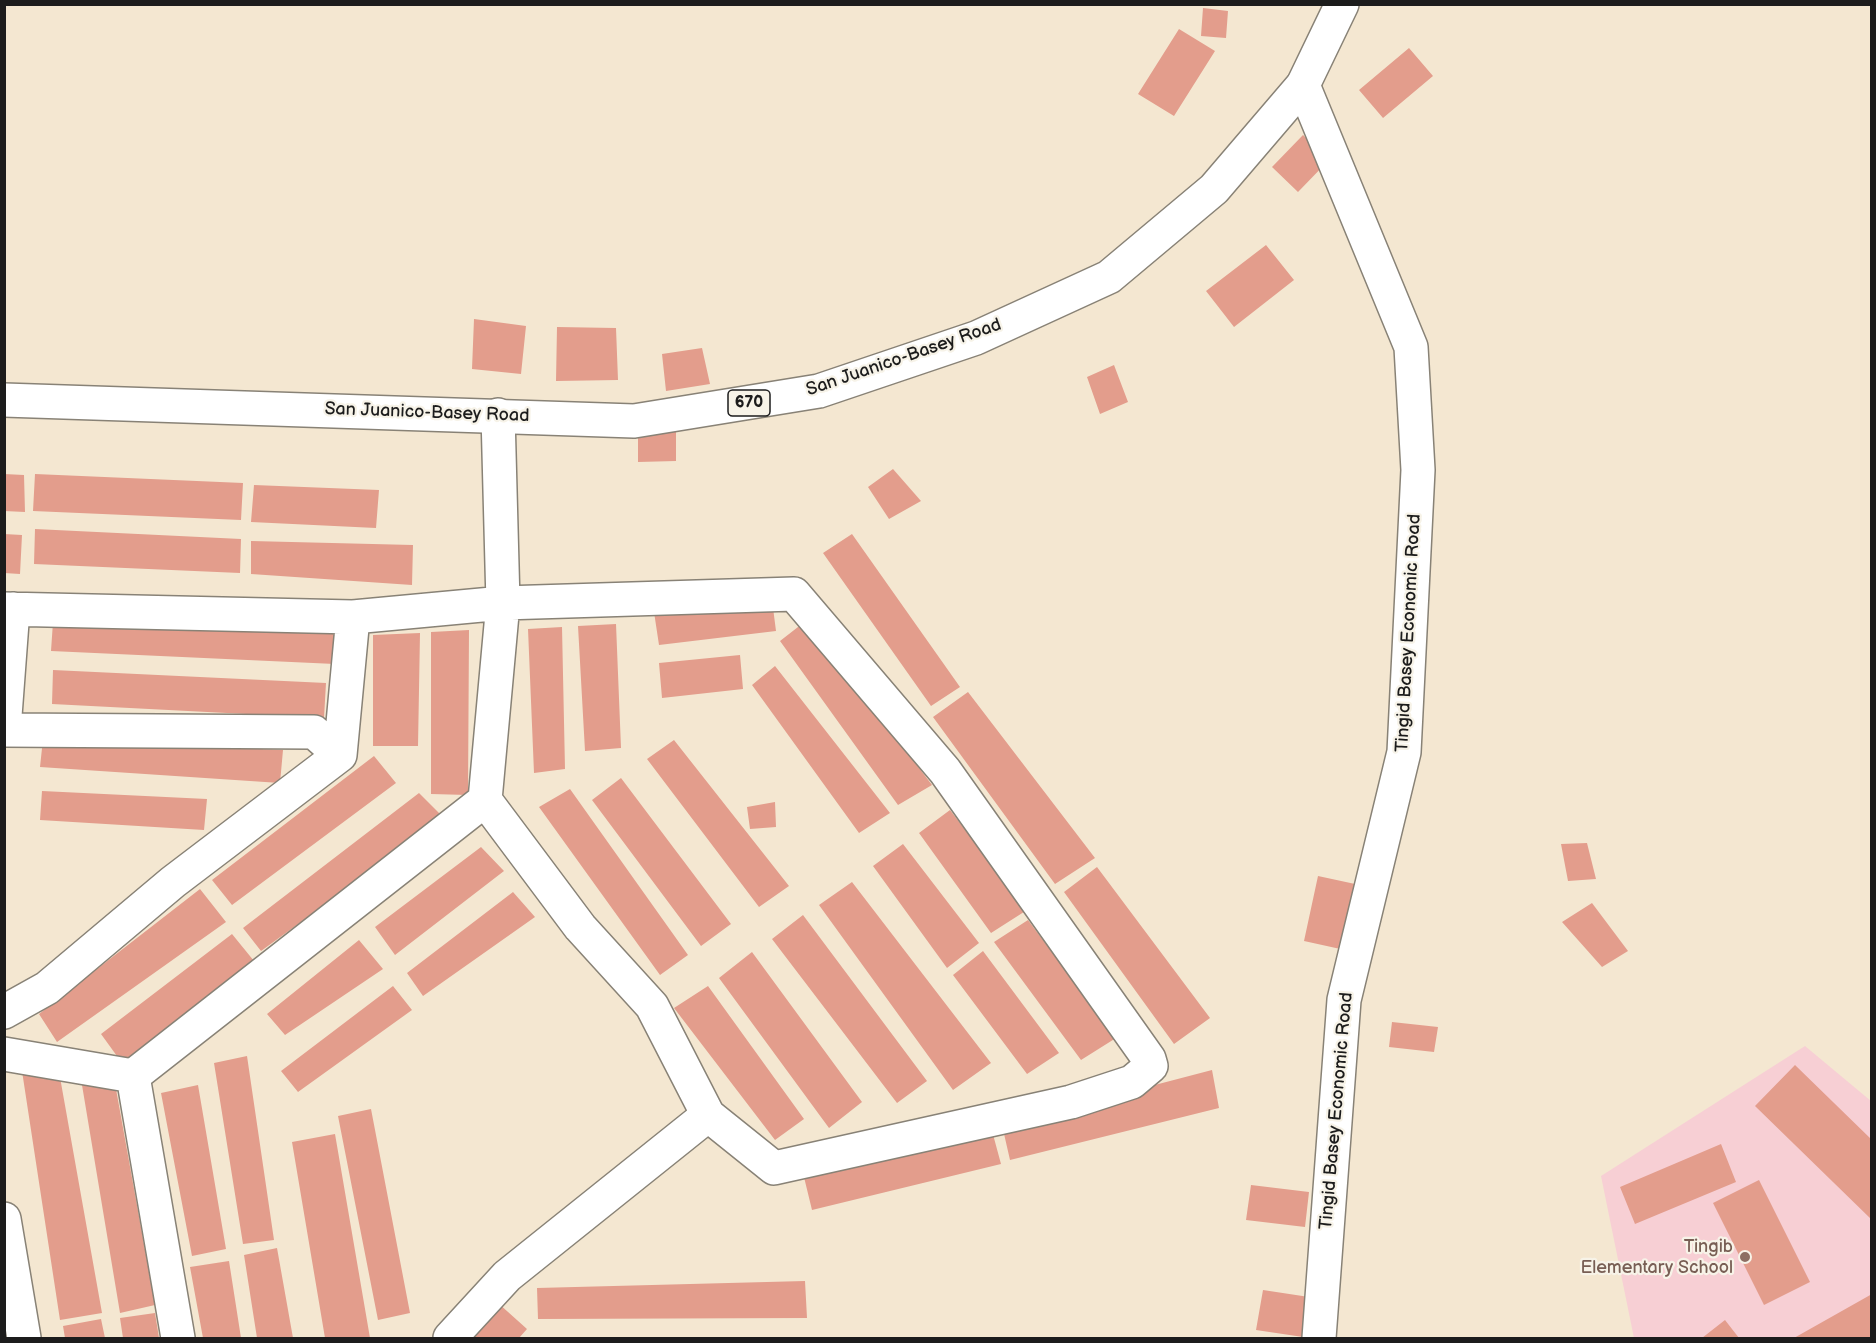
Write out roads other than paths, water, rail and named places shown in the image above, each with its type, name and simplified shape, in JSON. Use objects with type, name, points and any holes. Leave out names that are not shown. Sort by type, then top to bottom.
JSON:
[{"type":"street","name":"San Juanico-Basey Road","points":[[4,400],[634,421],[819,391],[976,338],[1109,278],[1214,189],[1303,85],[1342,4]]},
{"type":"street","name":"Tingid Basey Economic Road","points":[[1303,85],[1411,346],[1418,470],[1404,752],[1344,1000],[1319,1338]]},
{"type":"street","points":[[340,755],[314,732],[4,729],[9,609],[353,617],[502,603],[795,594],[945,771],[1098,984],[1149,1059],[1151,1066],[1132,1082],[1071,1102],[774,1168],[708,1115],[652,1006],[580,927],[484,800],[502,603],[498,415]]},
{"type":"street","points":[[4,1012],[46,988],[172,882],[340,755],[353,617]]},
{"type":"street","points":[[4,1054],[133,1076],[484,800]]},
{"type":"street","points":[[133,1076],[178,1338]]},
{"type":"street","points":[[450,1338],[507,1276],[708,1115]]},
{"type":"street","points":[[4,1219],[9,1285],[24,1338]]},
{"type":"place","name":"Tingib Elementary School","points":[[1745,1257]]}]
